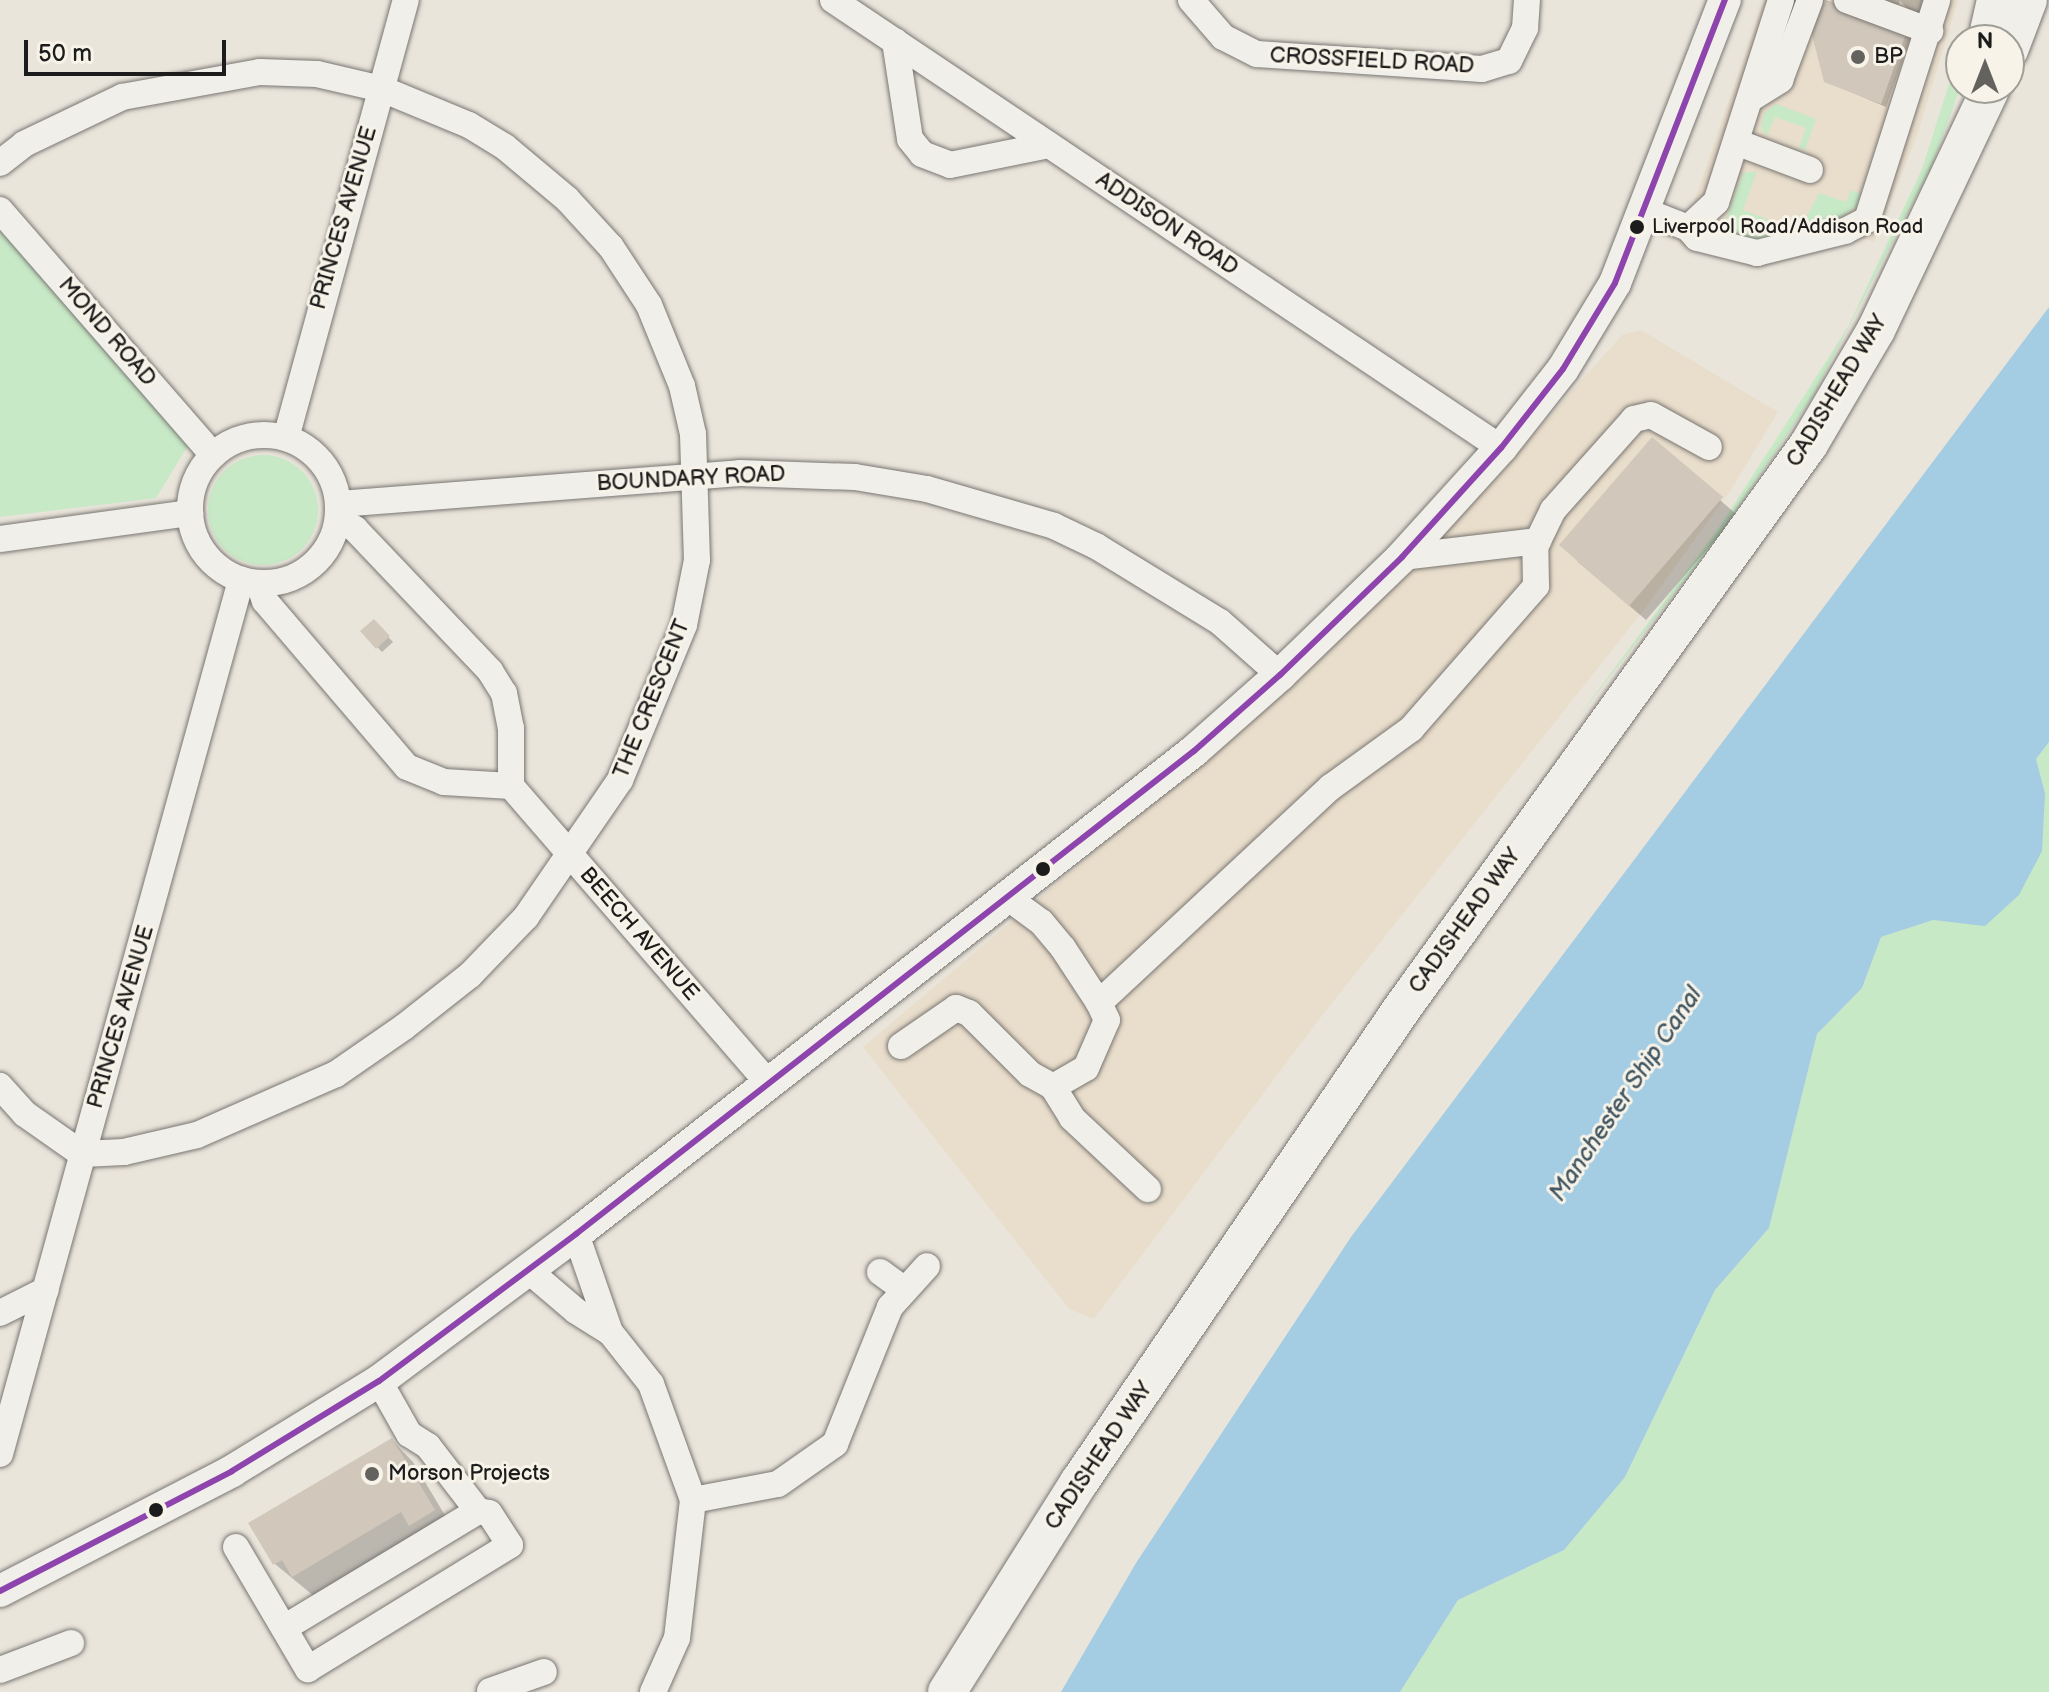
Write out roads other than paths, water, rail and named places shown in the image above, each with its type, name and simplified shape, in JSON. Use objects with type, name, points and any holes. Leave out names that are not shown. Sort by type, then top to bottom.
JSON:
[{"type":"highway","points":[[1991,24],[1996,0]]},
{"type":"highway","points":[[2019,24],[2028,0]]},
{"type":"highway","name":"CADISHEAD WAY","points":[[1965,142],[1973,104]]},
{"type":"highway","name":"CADISHEAD WAY","points":[[947,1692],[1080,1481],[1401,1010],[1809,444],[1876,330],[1983,104]]},
{"type":"main road","points":[[0,1591],[232,1471],[379,1381],[576,1234],[1194,751],[1280,675],[1402,557],[1501,448],[1563,369],[1615,283],[1725,0]]},
{"type":"street","name":"PRINCES AVENUE","points":[[286,438],[406,0]]},
{"type":"street","name":"ADDISON ROAD","points":[[833,0],[1501,448]]},
{"type":"street","name":"CROSSFIELD ROAD","points":[[1191,0],[1223,37],[1246,52],[1482,69],[1509,61],[1525,28],[1527,0]]},
{"type":"street","points":[[1688,228],[1716,202],[1781,0]]},
{"type":"street","points":[[1750,99],[1780,80],[1810,0]]},
{"type":"street","points":[[1847,0],[1930,31]]},
{"type":"street","points":[[1645,211],[1688,228],[1697,238],[1757,253],[1845,231],[1867,220],[1930,31],[1937,0]]},
{"type":"street","points":[[895,41],[910,139],[922,154],[950,165],[1049,145]]},
{"type":"street","name":"THE CRESCENT","points":[[0,163],[24,144],[86,112],[162,86],[260,72],[317,74],[382,89],[436,109],[505,147],[567,199],[611,247],[649,305],[682,386],[697,477],[697,560],[684,625],[620,780],[571,856],[526,917],[470,975],[336,1074],[197,1135],[124,1152],[82,1154]]},
{"type":"street","points":[[1736,142],[1810,170]]},
{"type":"street","name":"MOND ROAD","points":[[0,210],[213,455]]},
{"type":"street","points":[[1099,1003],[1331,787],[1411,729],[1536,586],[1538,541],[1553,510],[1634,419],[1651,415],[1709,447]]},
{"type":"street","points":[[250,582],[287,580],[312,567],[329,546],[338,512],[330,475],[312,452],[286,438],[248,438],[213,455],[195,481],[190,513],[197,542],[215,566],[250,582],[407,767],[444,782],[511,786],[511,728],[504,693],[490,671],[338,512]]},
{"type":"street","name":"BOUNDARY ROAD","points":[[338,512],[740,473],[855,477],[927,489],[1054,526],[1171,590],[1220,622],[1280,675]]},
{"type":"street","points":[[0,539],[190,513]]},
{"type":"street","points":[[1402,557],[1538,541]]},
{"type":"street","name":"PRINCES AVENUE","points":[[0,1454],[82,1154],[250,582]]},
{"type":"street","name":"BEECH AVENUE","points":[[511,786],[767,1082]]},
{"type":"street","points":[[1007,897],[1049,930],[1099,1003],[1107,1020],[1086,1068],[1053,1087]]},
{"type":"street","points":[[901,1046],[956,1008],[969,1013],[1030,1074],[1053,1087],[1072,1118],[1148,1189]]},
{"type":"street","points":[[0,1086],[25,1114],[82,1154]]},
{"type":"street","points":[[576,1234],[610,1332],[651,1384],[693,1500],[677,1638],[653,1692]]},
{"type":"street","points":[[693,1500],[778,1484],[835,1444],[902,1288],[927,1266]]},
{"type":"street","points":[[528,1270],[576,1311],[610,1332]]},
{"type":"street","points":[[880,1272],[902,1288]]},
{"type":"street","points":[[0,1313],[46,1290]]},
{"type":"street","points":[[379,1381],[409,1434],[428,1446],[478,1511]]},
{"type":"street","points":[[236,1547],[308,1669],[510,1545],[489,1513],[478,1511],[284,1628]]},
{"type":"street","points":[[0,1670],[71,1643]]},
{"type":"street","points":[[508,1688],[544,1672]]},
{"type":"water","name":"Manchester Ship Canal","points":[[2049,307],[2049,742],[2036,759],[2045,793],[2042,851],[2019,895],[1985,926],[1933,920],[1881,937],[1862,988],[1817,1034],[1769,1228],[1715,1290],[1625,1477],[1564,1550],[1458,1600],[1400,1692],[1061,1692],[1136,1563],[1351,1237]]},
{"type":"place","name":"BP","points":[[1858,57]]},
{"type":"place","name":"Liverpool Road/Addison Road","points":[[1637,227]]},
{"type":"place","name":"Morson Projects","points":[[372,1474]]}]
